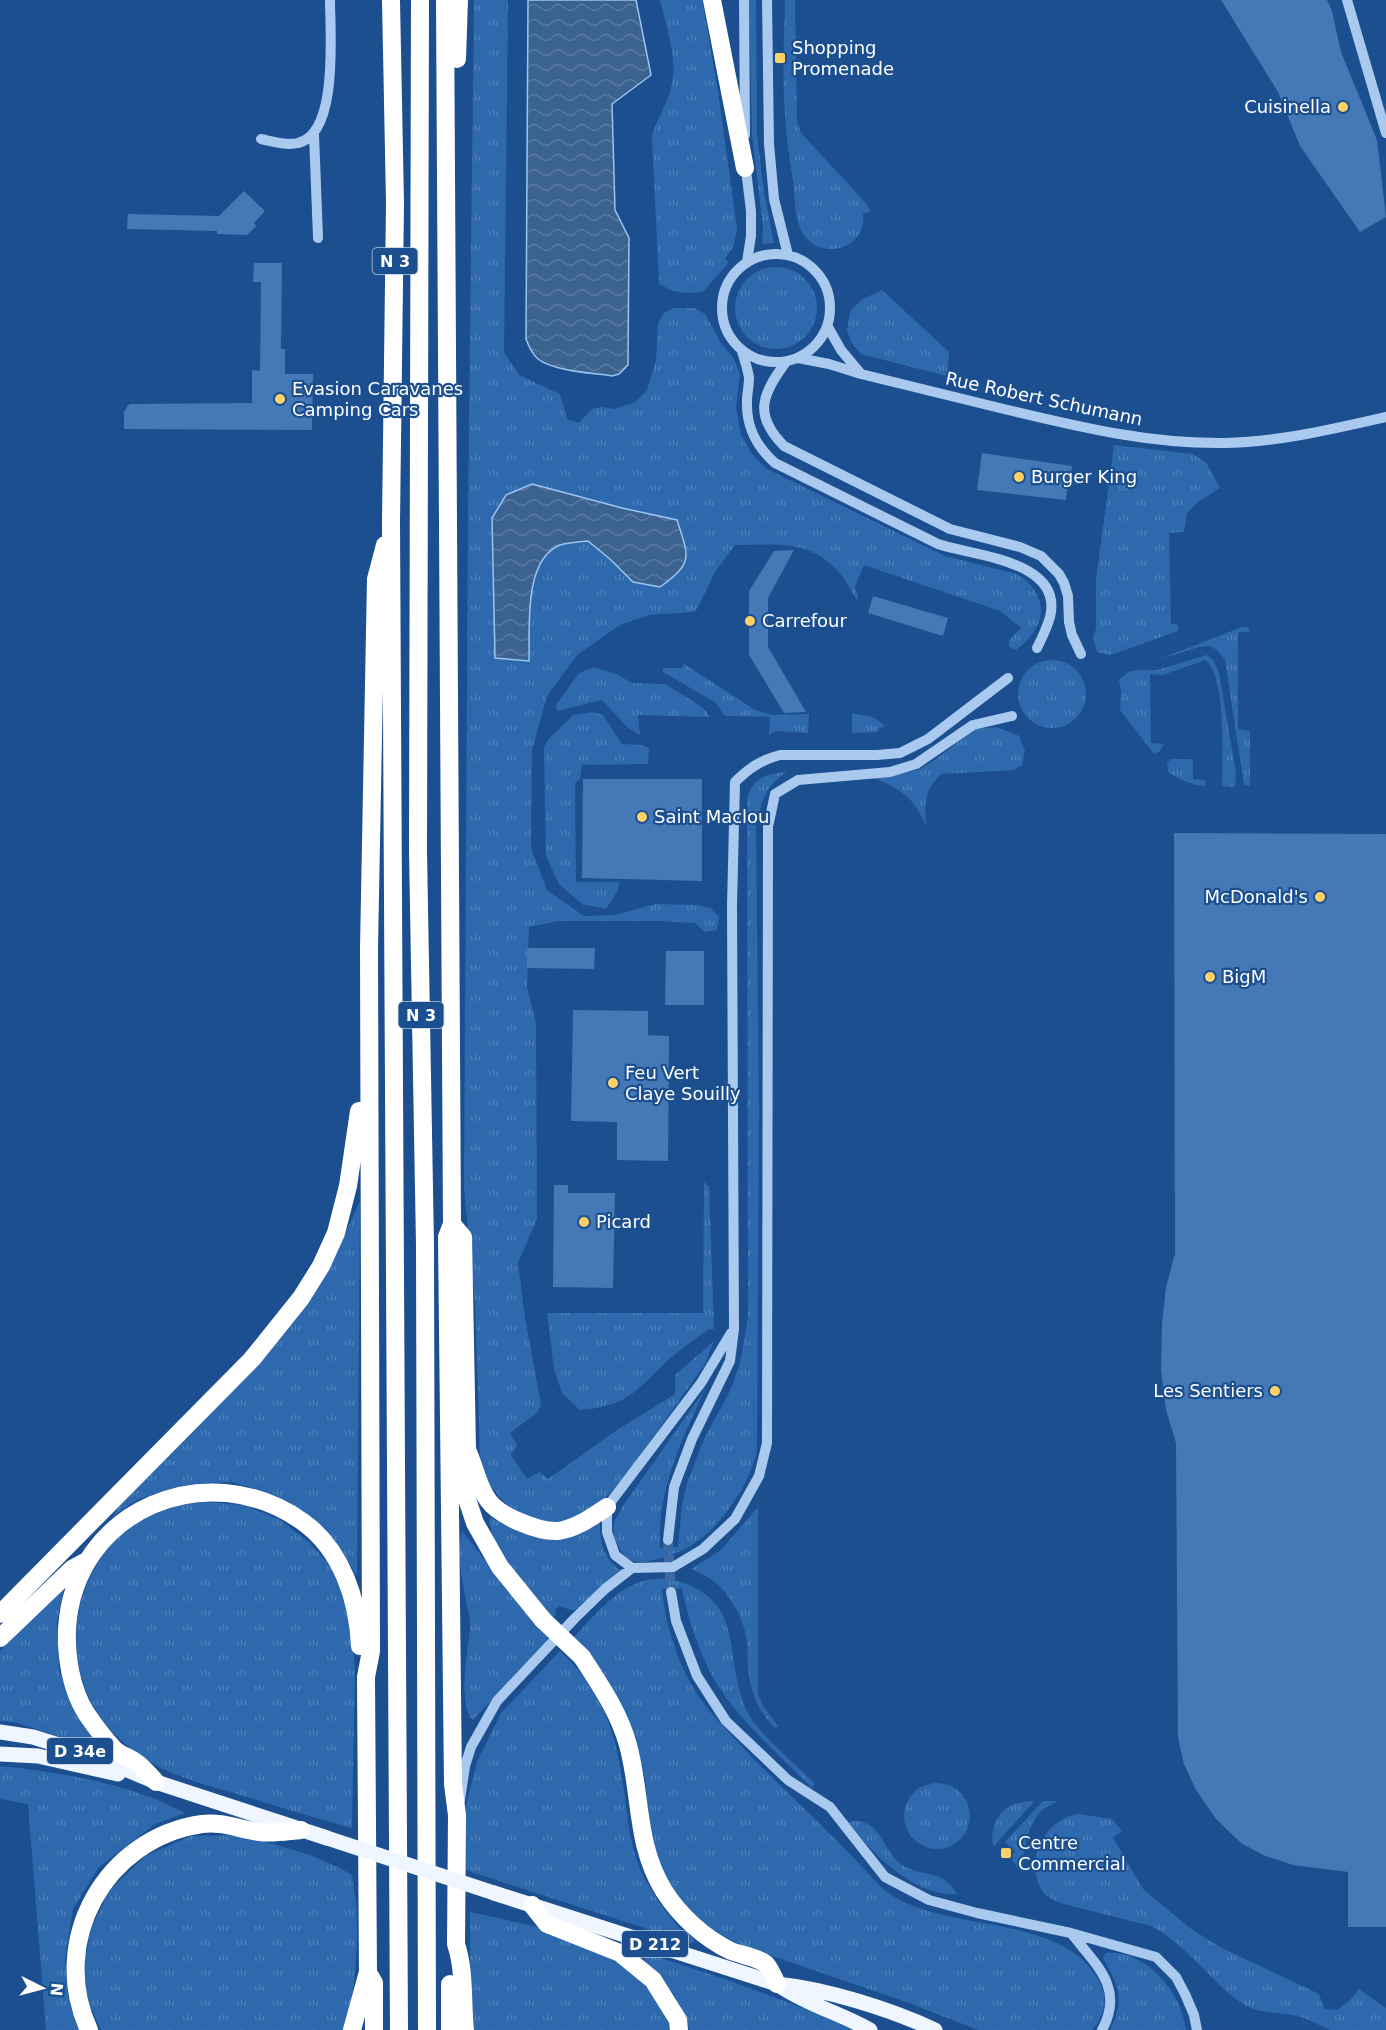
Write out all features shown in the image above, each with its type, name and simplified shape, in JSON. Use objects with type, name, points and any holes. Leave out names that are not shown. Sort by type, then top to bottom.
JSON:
[{"type":"highway","name":"N 3","points":[[391,0],[395,213],[391,522],[399,2030]]},
{"type":"highway","name":"N 3","points":[[420,0],[418,851],[425,1245],[427,2030]]},
{"type":"highway","points":[[445,0],[452,1224],[447,1237],[453,1784],[457,1815],[456,1944],[451,1960],[450,2030]]},
{"type":"highway","points":[[446,231],[454,194],[459,0]]},
{"type":"highway","points":[[712,0],[745,168]]},
{"type":"highway","points":[[352,2030],[368,1972],[366,1677],[370,1651],[370,838],[376,579],[391,522]]},
{"type":"highway","points":[[0,1614],[252,1359],[301,1298],[321,1266],[336,1233],[352,1168],[358,1114],[369,1084]]},
{"type":"highway","points":[[452,1224],[463,1237],[467,1450],[462,1468],[467,1499],[475,1523],[500,1567],[543,1620],[582,1657],[609,1698],[628,1743],[642,1838],[651,1866],[664,1892],[681,1914],[702,1934],[730,1950],[766,1964],[777,1984]]},
{"type":"highway","points":[[467,1450],[474,1464],[478,1484],[489,1502],[503,1514],[524,1525],[557,1531],[579,1525],[607,1507]]},
{"type":"highway","points":[[156,1782],[138,1763],[115,1750],[85,1712],[67,1653],[68,1617],[72,1598],[86,1561],[103,1539],[124,1521],[148,1506],[174,1496],[198,1492],[222,1492],[265,1501],[305,1523],[321,1538],[344,1573],[357,1612],[360,1649],[366,1677]]},
{"type":"highway","points":[[0,1638],[72,1569],[86,1561]]},
{"type":"highway","points":[[88,2030],[78,2004],[75,1978],[76,1953],[81,1928],[89,1906],[101,1886],[133,1852],[153,1839],[174,1830],[204,1823],[232,1826],[262,1833],[301,1830]]},
{"type":"highway","points":[[532,1905],[547,1924],[620,1953],[653,1980],[678,2020],[679,2030]]},
{"type":"highway","points":[[456,1944],[462,1962],[465,2030]]},
{"type":"highway","points":[[368,1972],[374,1983],[374,2030]]},
{"type":"main road","name":"D 34e","points":[[0,1732],[33,1737],[94,1756],[156,1782],[301,1830]]},
{"type":"main road","name":"D 34e","points":[[0,1754],[38,1756],[156,1782]]},
{"type":"main road","name":"D 212","points":[[301,1830],[777,1984],[813,1989],[907,2017],[935,2030]]},
{"type":"main road","name":"D 212","points":[[777,1984],[798,1998],[850,2019],[870,2030]]},
{"type":"street","points":[[318,238],[314,134],[324,111],[330,83],[330,0]]},
{"type":"street","points":[[744,0],[745,168],[751,228],[747,262]]},
{"type":"street","points":[[767,0],[769,144],[774,199],[788,255]]},
{"type":"street","points":[[1347,0],[1386,133]]},
{"type":"street","points":[[261,139],[280,143],[298,143],[314,134]]},
{"type":"street","points":[[788,255],[812,267],[821,278],[828,291],[831,305],[828,327],[821,340],[811,350],[786,362],[770,363],[755,359],[742,351],[730,338],[724,322],[722,305],[726,288],[735,273],[747,262],[760,256],[788,255]]},
{"type":"street","points":[[828,327],[841,350],[861,374]]},
{"type":"street","points":[[742,351],[748,377],[749,424],[752,435],[767,455],[775,463],[938,544],[1020,565],[1031,572],[1042,581],[1051,604],[1050,618],[1037,648]]},
{"type":"street","name":"Rue Robert Schumann","points":[[798,358],[1112,434],[1165,441],[1225,443],[1286,438],[1386,417]]},
{"type":"street","points":[[786,362],[772,381],[764,405],[768,428],[784,446],[950,529],[1020,547],[1041,556],[1059,574],[1064,583],[1068,596],[1071,628],[1081,654]]},
{"type":"street","points":[[668,1540],[674,1487],[692,1439],[730,1361],[734,1329],[732,894],[735,782],[749,768],[780,755],[900,753],[928,739],[1008,678]]},
{"type":"street","points":[[457,1815],[465,1766],[471,1746],[497,1701],[605,1589],[632,1568],[673,1567],[704,1549],[735,1519],[759,1476],[767,1443],[768,826],[775,794],[798,780],[890,772],[910,766],[931,755],[973,725],[1012,716]]},
{"type":"street","points":[[632,1568],[615,1555],[607,1532],[607,1507],[701,1383],[734,1329]]},
{"type":"street","points":[[671,1592],[676,1621],[697,1676],[726,1721],[788,1780],[830,1807],[885,1877],[929,1900],[1071,1933],[1156,1957],[1176,1977],[1194,2015],[1197,2030]]},
{"type":"street","points":[[1071,1933],[1103,1972],[1110,1989],[1111,2003],[1108,2018],[1102,2030]]},
{"type":"green space","points":[[474,0],[508,0],[504,352],[519,375],[560,394],[567,419],[579,423],[592,409],[601,407],[615,409],[635,402],[647,390],[656,360],[658,323],[664,313],[674,308],[694,308],[705,314],[721,343],[734,359],[740,375],[736,407],[741,435],[752,454],[767,469],[945,556],[1017,574],[1036,592],[1041,612],[1034,632],[1016,650],[1009,647],[1009,640],[1021,628],[1000,611],[864,565],[855,587],[859,603],[842,576],[819,555],[793,546],[735,545],[715,572],[697,609],[692,612],[649,615],[620,625],[577,655],[547,696],[532,750],[531,848],[547,890],[584,916],[615,915],[655,904],[698,905],[710,908],[719,917],[717,930],[705,932],[695,923],[659,921],[558,921],[529,927],[527,987],[536,1023],[537,1219],[518,1263],[525,1318],[541,1404],[538,1412],[510,1433],[517,1445],[511,1455],[527,1479],[540,1472],[548,1479],[614,1432],[675,1394],[675,1375],[713,1342],[706,1363],[623,1479],[601,1503],[571,1519],[553,1523],[520,1514],[504,1502],[487,1482],[480,1456],[475,1303],[464,1187]]},
{"type":"green space","points":[[660,0],[702,0],[718,91],[737,229],[734,245],[725,259],[729,262],[703,292],[680,292],[659,284],[652,136],[669,94],[674,66]]},
{"type":"green space","points":[[749,0],[756,0],[757,134],[764,192],[774,243],[762,244],[763,228],[752,135]]},
{"type":"green space","points":[[785,0],[795,0],[797,120],[801,133],[871,211],[863,214],[858,236],[840,248],[819,247],[809,241],[802,232],[795,208],[784,100]]},
{"type":"green space","points":[[768,267],[784,267],[799,274],[810,285],[817,300],[814,324],[805,337],[784,349],[768,349],[753,342],[742,331],[735,316],[735,300],[742,285],[753,274]]},
{"type":"green space","points":[[882,290],[949,352],[947,376],[861,354],[851,342],[847,330],[850,311],[863,299]]},
{"type":"green space","points":[[1114,445],[1192,454],[1206,462],[1220,488],[1198,502],[1187,513],[1184,532],[1169,533],[1171,624],[1178,625],[1178,631],[1111,655],[1097,652],[1093,637],[1096,629],[1096,579]]},
{"type":"green space","points":[[1242,627],[1248,627],[1250,632],[1238,632],[1238,729],[1250,731],[1250,786],[1244,785],[1225,660],[1217,650],[1209,646],[1160,659]]},
{"type":"green space","points":[[1207,655],[1214,661],[1219,673],[1236,773],[1235,787],[1222,786],[1220,700],[1217,682],[1212,669],[1205,660],[1163,675],[1150,674],[1151,743],[1164,744],[1160,751],[1154,754],[1120,710],[1119,680],[1128,672],[1157,670]]},
{"type":"green space","points":[[1052,660],[1065,663],[1076,670],[1083,681],[1086,694],[1083,707],[1076,718],[1065,725],[1052,728],[1039,725],[1028,718],[1021,707],[1018,694],[1021,681],[1028,670],[1039,663]]},
{"type":"green space","points":[[684,664],[755,710],[773,715],[809,714],[808,733],[776,731],[769,735],[770,717],[725,716],[716,703],[663,672],[663,668],[682,668]]},
{"type":"green space","points":[[594,667],[618,675],[632,683],[665,684],[696,703],[710,717],[638,715],[640,735],[628,728],[602,700],[557,711],[556,705],[579,673]]},
{"type":"green space","points":[[593,712],[603,715],[622,744],[642,745],[649,748],[648,764],[582,765],[580,779],[575,783],[576,882],[619,882],[618,890],[606,909],[582,904],[559,884],[546,856],[544,747],[573,715]]},
{"type":"green space","points":[[852,714],[874,718],[885,727],[879,728],[878,732],[852,733]]},
{"type":"green space","points":[[997,727],[1019,736],[1025,751],[1022,765],[1014,770],[941,774],[931,786],[926,798],[926,827],[918,809],[906,796],[899,790],[873,778],[918,770],[975,729]]},
{"type":"green space","points":[[1171,759],[1193,761],[1193,779],[1205,780],[1205,786],[1185,781],[1168,772],[1167,763]]},
{"type":"green space","points":[[786,772],[765,795],[756,825],[759,1108],[757,1451],[748,1477],[733,1504],[703,1537],[687,1548],[666,1556],[651,1561],[633,1561],[623,1554],[614,1535],[614,1523],[622,1507],[706,1388],[673,1465],[663,1506],[660,1548],[678,1547],[682,1505],[687,1483],[705,1437],[731,1389],[740,1363],[748,1317],[747,800],[752,787],[760,778]]},
{"type":"green space","points":[[704,1182],[709,1187],[714,1329],[709,1329],[679,1351],[624,1399],[598,1408],[580,1410],[562,1393],[554,1369],[547,1313],[703,1313]]},
{"type":"green space","points":[[360,1201],[357,1576],[339,1546],[316,1522],[289,1502],[269,1493],[232,1482],[171,1489],[137,1500],[113,1516],[118,1507],[191,1431],[339,1247]]},
{"type":"green space","points":[[196,1501],[243,1505],[279,1519],[309,1542],[335,1571],[352,1629],[355,1673],[352,1828],[200,1783],[165,1770],[145,1759],[123,1742],[109,1728],[92,1704],[82,1680],[77,1655],[80,1605],[88,1581],[100,1559],[116,1540],[136,1523],[158,1512]]},
{"type":"green space","points":[[758,1507],[758,1694],[763,1706],[778,1726],[775,1728],[761,1710],[754,1695],[749,1678],[745,1630],[736,1608],[712,1580],[691,1569],[721,1550]]},
{"type":"green space","points":[[491,1518],[523,1533],[600,1522],[600,1536],[604,1550],[610,1561],[621,1571],[574,1611],[559,1606],[555,1610],[556,1615],[551,1618],[520,1585],[494,1544],[489,1520]]},
{"type":"green space","points":[[462,1531],[547,1634],[547,1640],[473,1720],[468,1713],[464,1690],[470,1623],[459,1559]]},
{"type":"green space","points":[[666,1578],[693,1587],[711,1599],[722,1614],[728,1630],[740,1691],[748,1713],[769,1739],[815,1784],[812,1788],[754,1731],[727,1699],[703,1657],[689,1618],[682,1588],[662,1589],[672,1638],[685,1673],[705,1705],[733,1737],[887,1892],[912,1905],[941,1914],[1034,1934],[1062,1945],[1084,1962],[1101,1985],[1104,1997],[1104,2009],[1092,2030],[978,2030],[909,2003],[743,1946],[713,1929],[687,1907],[667,1879],[653,1847],[644,1774],[627,1718],[610,1683],[587,1652],[573,1638],[623,1590],[643,1581]]},
{"type":"green space","points":[[64,1589],[57,1621],[59,1671],[85,1727],[106,1750],[96,1749],[15,1722],[0,1721],[0,1651]]},
{"type":"green space","points":[[560,1651],[576,1667],[588,1684],[607,1718],[618,1755],[631,1838],[640,1869],[669,1916],[695,1942],[691,1943],[465,1870],[466,1805],[477,1762],[501,1713]]},
{"type":"green space","points":[[0,1766],[93,1780],[152,1798],[186,1813],[155,1824],[99,1867],[73,1909],[65,1960],[71,2007],[81,2030],[46,2030],[28,1804],[0,1799]]},
{"type":"green space","points":[[937,1783],[950,1786],[960,1793],[967,1803],[970,1816],[967,1829],[960,1839],[950,1846],[937,1849],[924,1846],[914,1839],[907,1829],[904,1816],[907,1803],[914,1793],[924,1786]]},
{"type":"green space","points":[[1033,1801],[994,1846],[992,1839],[994,1826],[1000,1814],[1014,1804]]},
{"type":"green space","points":[[1043,1801],[1057,1801],[1046,1807],[1033,1821],[1020,1871],[1010,1857],[1015,1852],[1005,1842]]},
{"type":"green space","points":[[1078,1814],[1112,1819],[1122,1831],[1113,1838],[1143,1889],[1191,1929],[1220,1947],[1319,1994],[1324,2009],[1337,2010],[1359,1989],[1386,2008],[1386,2030],[1331,2030],[1301,2017],[1256,2010],[1231,1995],[1176,1943],[1151,1926],[1060,1903],[1047,1896],[1038,1881],[1035,1869],[1040,1844],[1055,1824]]},
{"type":"green space","points":[[855,1821],[871,1826],[877,1831],[890,1852],[901,1864],[945,1880],[957,1894],[926,1889],[896,1871],[869,1847],[849,1822]]},
{"type":"green space","points":[[238,1835],[311,1856],[352,1875],[357,1915],[356,1949],[351,2006],[344,2030],[101,2030],[90,2006],[83,1973],[90,1931],[109,1891],[145,1856],[191,1836]]},
{"type":"green space","points":[[470,1912],[549,1931],[601,1952],[624,1966],[644,1983],[664,2011],[672,2030],[474,2030],[470,1993]]},
{"type":"green space","points":[[1106,1953],[1121,1954],[1135,1959],[1160,1976],[1178,2002],[1186,2030],[1110,2030],[1119,2001],[1116,1985],[1103,1958]]},
{"type":"green space","points":[[651,1955],[725,1979],[862,2030],[690,2030],[675,1996],[646,1963],[644,1956]]},
{"type":"water","points":[[528,0],[636,0],[651,75],[612,104],[615,210],[629,238],[628,365],[619,374],[612,376],[563,369],[545,363],[534,355],[526,339]]},
{"type":"water","points":[[532,484],[677,520],[686,558],[679,571],[660,587],[633,582],[588,541],[560,545],[548,553],[534,580],[529,614],[529,661],[495,658],[492,518],[506,495]]},
{"type":"building","points":[[1221,0],[1327,0],[1332,11],[1341,52],[1377,140],[1386,217],[1360,232],[1300,146],[1278,92]]},
{"type":"building","points":[[244,191],[265,211],[247,235],[217,234],[217,231],[127,229],[128,214],[219,216]]},
{"type":"building","points":[[254,263],[282,263],[281,349],[285,349],[285,374],[313,374],[312,430],[124,429],[124,412],[131,404],[252,403],[252,370],[260,371],[261,282],[253,282]]},
{"type":"building","points":[[982,453],[1072,466],[1070,489],[1067,488],[1066,500],[977,490]]},
{"type":"building","points":[[794,550],[768,598],[768,647],[806,712],[784,713],[749,655],[749,591],[774,551]]},
{"type":"building","points":[[873,596],[948,618],[943,636],[868,613]]},
{"type":"building","name":"Saint Maclou","points":[[583,779],[702,779],[702,881],[582,878]]},
{"type":"building","name":"Les Sentiers","points":[[1174,833],[1386,834],[1386,1927],[1348,1927],[1348,1872],[1293,1865],[1263,1855],[1241,1843],[1216,1819],[1196,1790],[1184,1764],[1178,1738],[1176,1443],[1166,1410],[1161,1371],[1166,1287],[1175,1254]]},
{"type":"building","points":[[527,948],[595,948],[594,969],[527,968]]},
{"type":"building","points":[[666,951],[704,951],[704,1005],[665,1005]]},
{"type":"building","points":[[573,1010],[648,1011],[648,1035],[669,1036],[668,1161],[617,1160],[617,1122],[571,1121]]},
{"type":"building","name":"Picard","points":[[554,1185],[568,1185],[568,1193],[615,1193],[613,1288],[553,1287]]},
{"type":"tunnel","points":[[668,1540],[671,1592]]},
{"type":"place","name":"Shopping Promenade","points":[[780,58]]},
{"type":"place","name":"Cuisinella","points":[[1343,107]]},
{"type":"place","name":"Evasion Caravanes Camping Cars","points":[[280,399]]},
{"type":"place","name":"Burger King","points":[[1019,477]]},
{"type":"place","name":"Carrefour","points":[[750,621]]},
{"type":"place","name":"Saint Maclou","points":[[642,817]]},
{"type":"place","name":"McDonald's","points":[[1320,897]]},
{"type":"place","name":"BigM","points":[[1210,977]]},
{"type":"place","name":"Feu Vert Claye Souilly","points":[[613,1083]]},
{"type":"place","name":"Picard","points":[[584,1222]]},
{"type":"place","name":"Les Sentiers","points":[[1275,1391]]},
{"type":"place","name":"Centre Commercial","points":[[1006,1853]]}]
